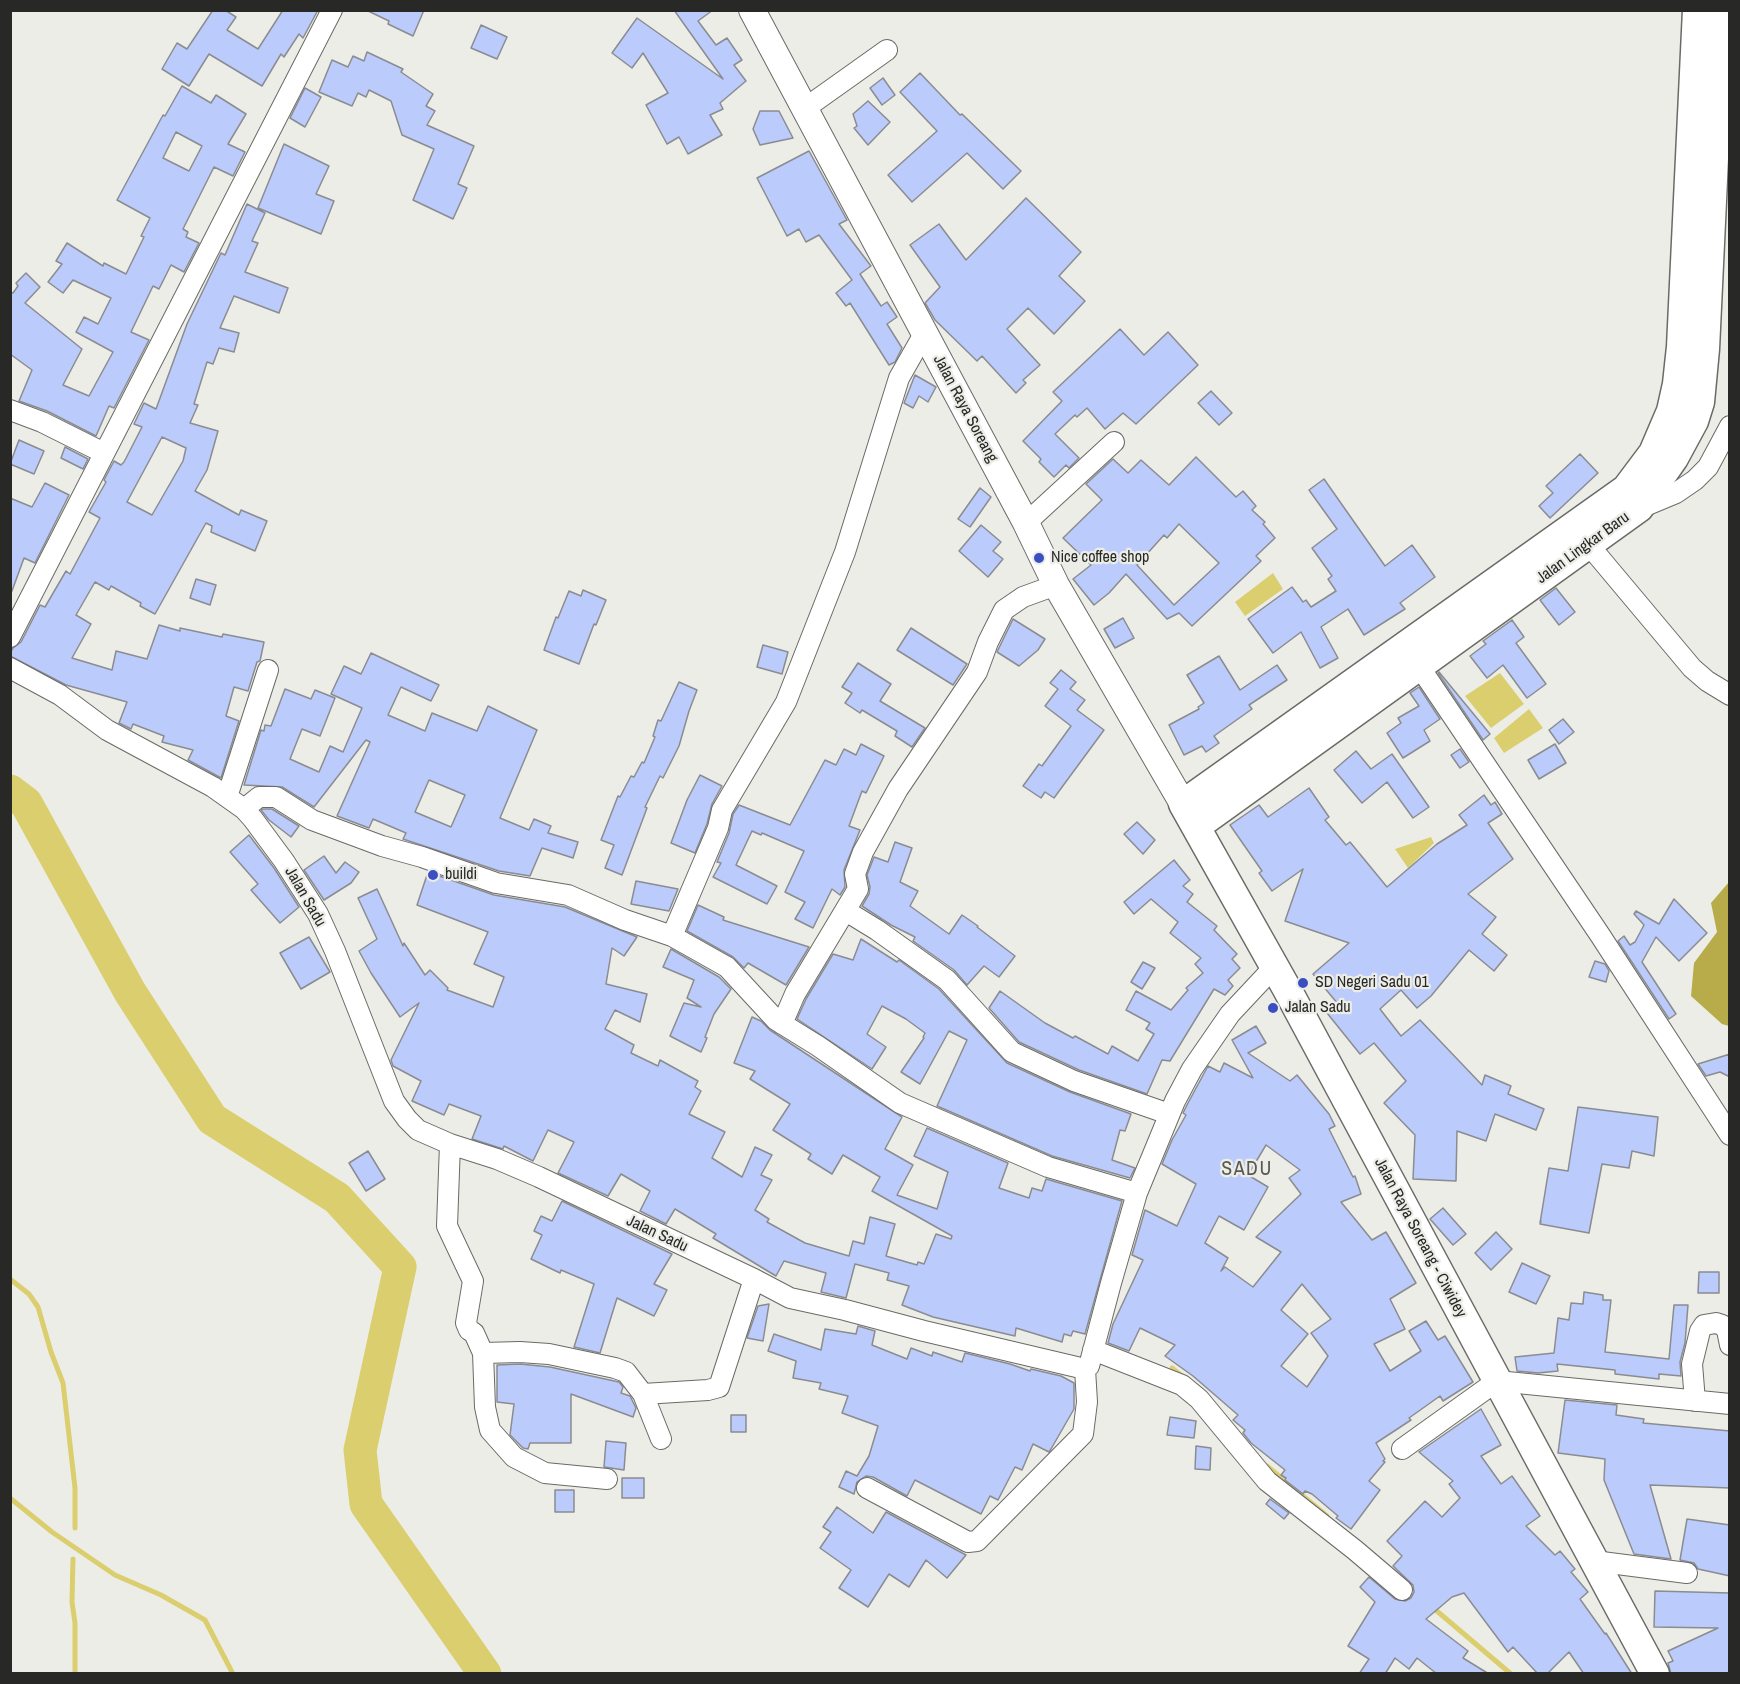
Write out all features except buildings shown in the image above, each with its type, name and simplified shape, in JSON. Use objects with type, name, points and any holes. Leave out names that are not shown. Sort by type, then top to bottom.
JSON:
[{"type":"highway","name":"Jalan Lingkar Baru","points":[[1190,815],[1626,489],[1653,453],[1671,411],[1677,384],[1697,10]]},
{"type":"highway","name":"Jalan Lingkar Baru","points":[[1190,815],[1419,666],[1639,508],[1674,458],[1694,421],[1700,402],[1705,349],[1721,10]]},
{"type":"highway","name":"Jalan Raya Soreang - Ciwidey","points":[[1190,815],[1655,1674]]},
{"type":"main road","name":"Jalan Raya Soreang","points":[[752,10],[1026,523],[1056,585],[1190,815]]},
{"type":"street","points":[[10,637],[332,10]]},
{"type":"street","points":[[804,109],[887,50]]},
{"type":"street","points":[[672,936],[718,828],[722,810],[786,702],[845,552],[899,378],[924,334]]},
{"type":"street","points":[[10,410],[42,422],[104,453]]},
{"type":"street","points":[[1639,508],[1677,493],[1695,480],[1708,467],[1730,426]]},
{"type":"street","points":[[1026,523],[1114,442]]},
{"type":"street","points":[[1588,544],[1692,668],[1707,681],[1730,695]]},
{"type":"street","points":[[782,1024],[795,994],[858,889],[855,874],[863,852],[897,789],[977,672],[988,642],[1004,610],[1023,597],[1056,585]]},
{"type":"street","points":[[1419,666],[1600,935],[1730,1135]]},
{"type":"street","name":"Jalan Sadu","points":[[10,668],[60,694],[107,730],[213,787],[244,809],[284,861],[318,914],[335,951],[394,1101],[418,1130],[450,1144],[497,1159],[790,1298],[1085,1369]]},
{"type":"street","points":[[227,797],[268,670]]},
{"type":"street","points":[[244,809],[259,797],[276,797],[312,820],[382,846],[422,857],[496,883],[568,895],[626,920],[672,936],[727,967],[776,1020],[900,1103],[1048,1167],[1137,1193]]},
{"type":"street","points":[[846,911],[878,930],[947,980],[1012,1052],[1074,1081],[1169,1114]]},
{"type":"street","points":[[867,1488],[968,1542],[977,1541],[1083,1434],[1087,1402],[1085,1369],[1089,1366],[1137,1193],[1169,1114],[1192,1070],[1230,1014],[1274,967]]},
{"type":"street","points":[[450,1144],[447,1226],[473,1281],[466,1323],[483,1353],[487,1419],[490,1430],[514,1457],[545,1473],[607,1479]]},
{"type":"street","points":[[644,1394],[708,1390],[719,1387],[754,1279]]},
{"type":"street","points":[[1695,1401],[1692,1364],[1700,1331],[1704,1325],[1716,1323],[1722,1325],[1727,1330],[1730,1345]]},
{"type":"street","points":[[1093,1350],[1182,1385],[1198,1399],[1267,1481],[1402,1590]]},
{"type":"street","points":[[483,1353],[549,1354],[626,1372],[644,1394],[661,1439]]},
{"type":"street","points":[[1402,1449],[1497,1381],[1730,1404]]},
{"type":"street","points":[[1594,1561],[1687,1573]]},
{"type":"shaded area","points":[[1273,573],[1283,589],[1245,616],[1235,602]]},
{"type":"shaded area","points":[[1500,673],[1524,704],[1491,728],[1465,696]]},
{"type":"shaded area","points":[[1529,709],[1543,728],[1504,753],[1494,738]]},
{"type":"shaded area","points":[[1431,837],[1434,843],[1408,868],[1395,849]]},
{"type":"shaded area","points":[[1729,882],[1729,1026],[1722,1024],[1691,996],[1694,963],[1717,932],[1711,903]]},
{"type":"waterway","points":[[10,791],[26,803],[130,992],[212,1119],[337,1198],[400,1267],[360,1450],[366,1504],[485,1674]]},
{"type":"waterway","points":[[10,1279],[29,1294],[38,1307],[63,1383],[75,1488],[75,1528]]},
{"type":"waterway","points":[[1172,1368],[1183,1377]]},
{"type":"waterway","points":[[1267,1466],[1327,1516]]},
{"type":"waterway","points":[[10,1498],[52,1532],[115,1575],[161,1595],[205,1620],[233,1674]]},
{"type":"waterway","points":[[73,1559],[75,1674]]},
{"type":"waterway","points":[[1431,1606],[1511,1674]]},
{"type":"place","name":"Nice coffee shop","points":[[1039,558]]},
{"type":"place","name":"buildi","points":[[433,875]]},
{"type":"place","name":"SD Negeri Sadu 01","points":[[1303,983]]},
{"type":"place","name":"Jalan Sadu","points":[[1273,1008]]},
{"type":"district","name":"SADU","points":[[1247,1170]]}]
